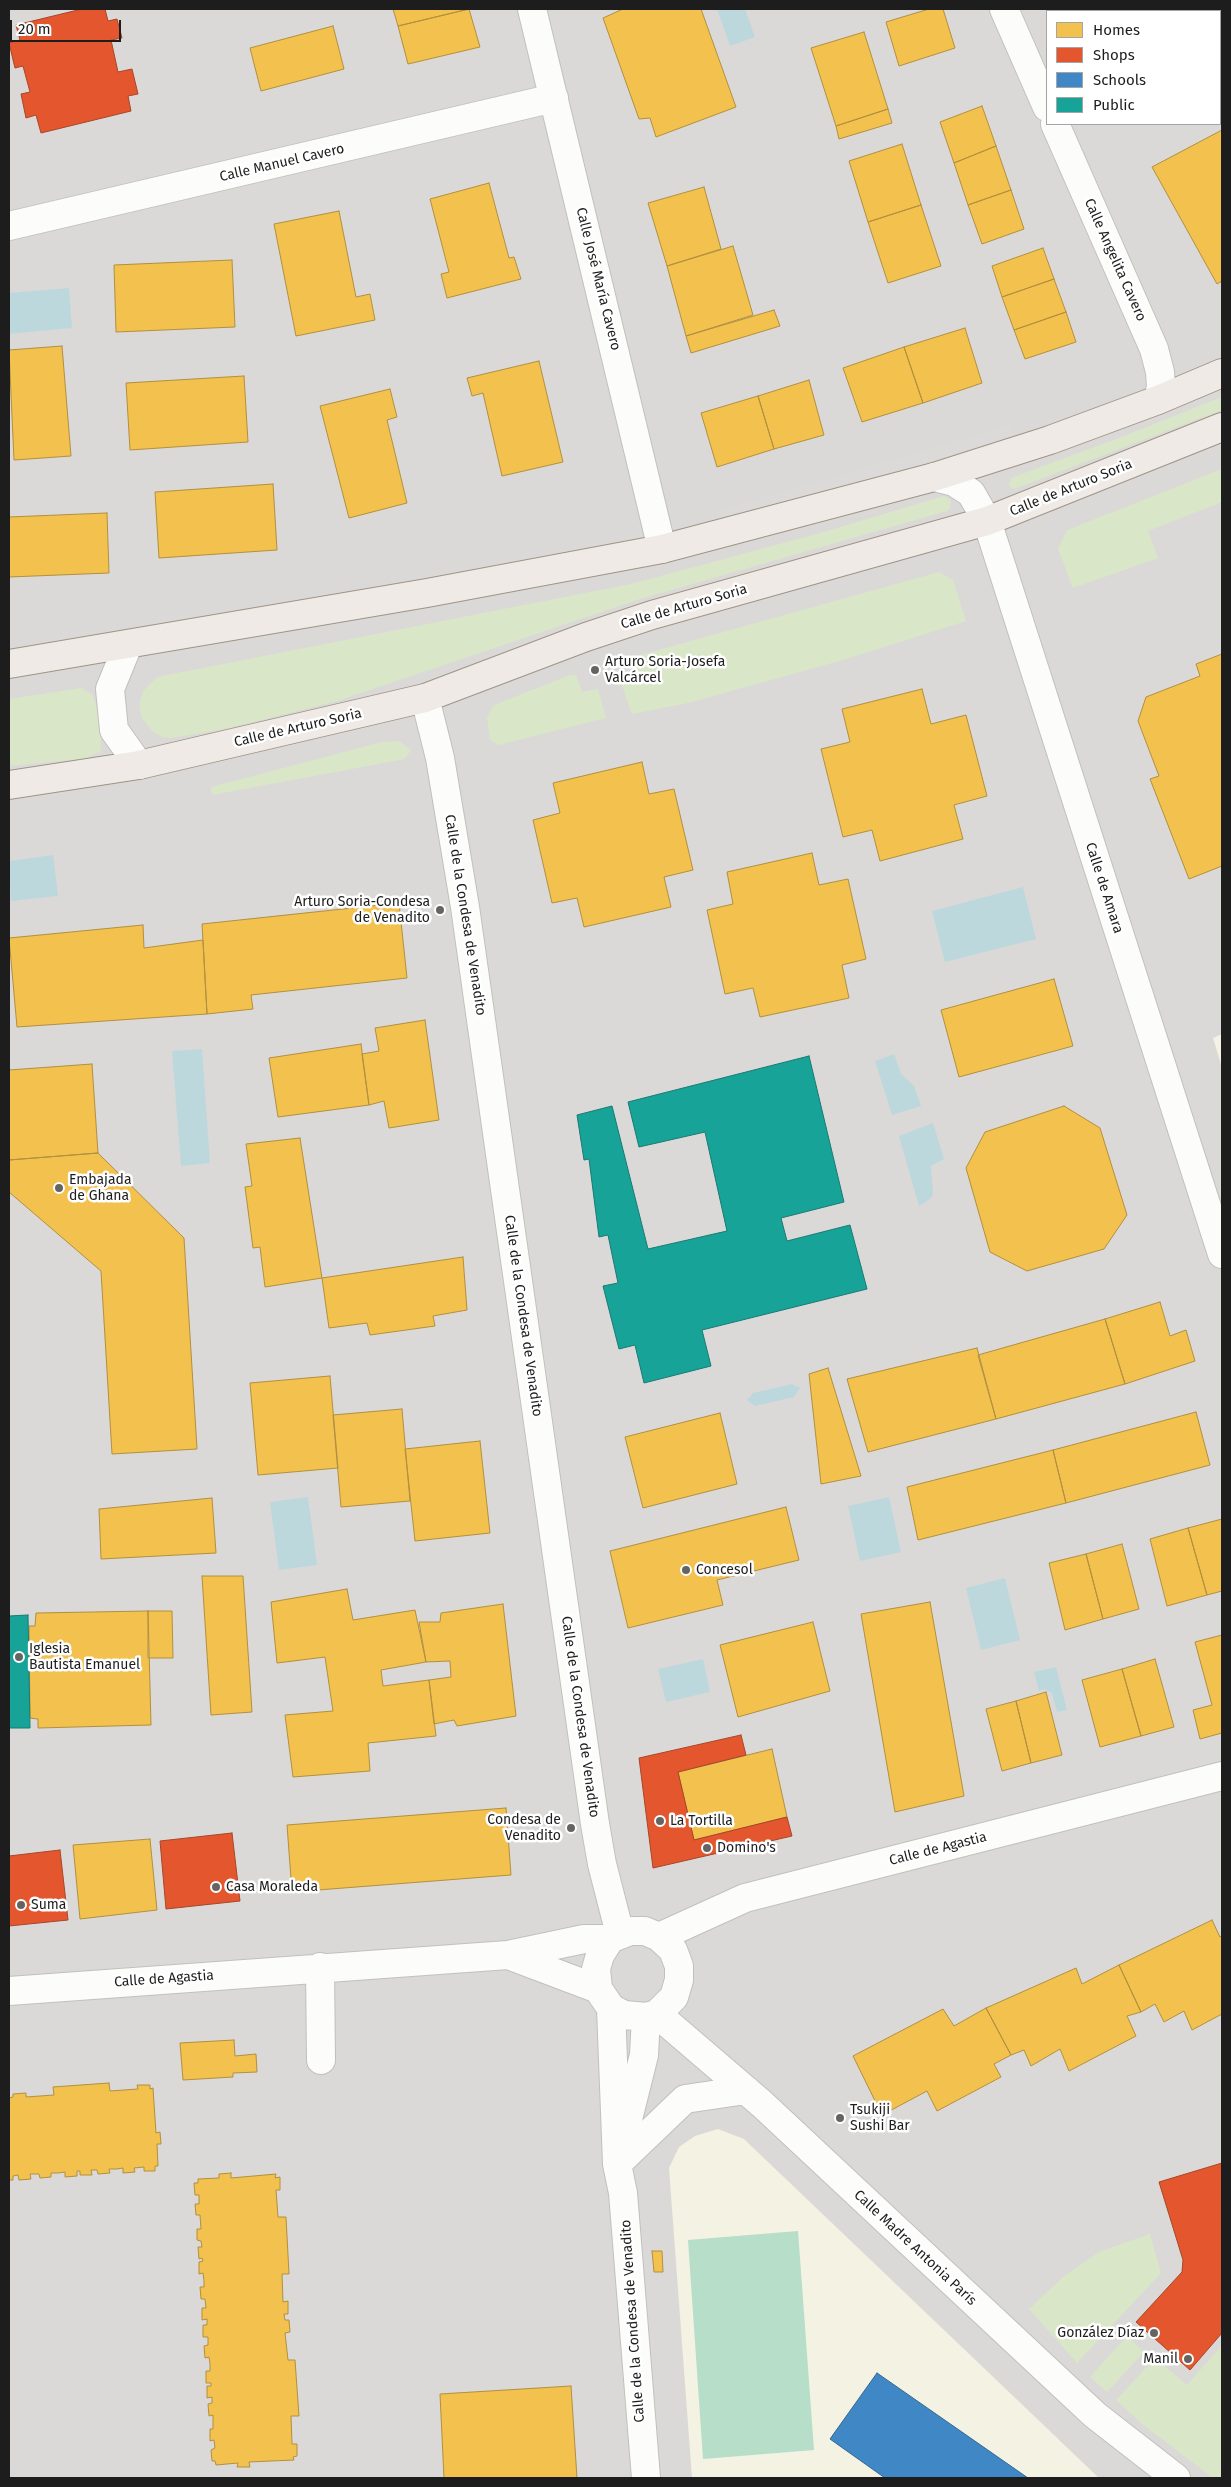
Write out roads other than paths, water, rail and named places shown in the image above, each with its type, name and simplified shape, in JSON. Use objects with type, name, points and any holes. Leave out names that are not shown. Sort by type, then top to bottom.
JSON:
[{"type":"main road","points":[[9,664],[128,645],[662,548],[934,477],[1036,445],[1158,400],[1222,373]]},
{"type":"main road","name":"Calle de Arturo Soria","points":[[9,785],[139,765],[425,698],[586,637],[652,615],[987,521],[1222,427]]},
{"type":"street","name":"Calle José María Cavero","points":[[532,9],[662,548]]},
{"type":"street","points":[[1004,9],[1046,105]]},
{"type":"street","name":"Calle Manuel Cavero","points":[[9,226],[554,98]]},
{"type":"street","name":"Calle Angelita Cavero","points":[[1055,125],[1154,349],[1160,372],[1161,388],[1158,400]]},
{"type":"street","name":"Calle de Amara","points":[[934,477],[954,482],[971,493],[987,521],[1222,1254]]},
{"type":"street","points":[[128,645],[110,689],[114,730],[139,765]]},
{"type":"street","name":"Calle de la Condesa de Venadito","points":[[425,698],[440,758],[465,907],[596,1832],[615,1937]]},
{"type":"street","name":"Calle de Agastia","points":[[659,1937],[745,1898],[1222,1776]]},
{"type":"street","points":[[644,1931],[659,1937],[673,1950],[678,1966],[679,1980],[674,1997],[652,2015],[624,2015],[604,1998],[596,1969],[600,1955],[615,1937],[644,1931]]},
{"type":"street","name":"Calle de Agastia","points":[[9,1991],[508,1954],[584,1939],[615,1937]]},
{"type":"street","name":"Calle de Agastia","points":[[508,1954],[604,1998]]},
{"type":"street","points":[[320,1967],[321,2060]]},
{"type":"street","name":"Calle de la Condesa de Venadito","points":[[604,1998],[617,2164],[623,2192],[646,2478]]},
{"type":"street","name":"Calle de la Condesa de Venadito","points":[[617,2164],[652,2015]]},
{"type":"street","name":"Calle Madre Antonia París","points":[[652,2015],[746,2090],[1095,2416],[1176,2478]]},
{"type":"street","points":[[617,2164],[685,2099],[746,2090]]},
{"type":"water","points":[[717,9],[745,9],[755,37],[730,46]]},
{"type":"water","points":[[69,288],[72,328],[9,334],[9,293]]},
{"type":"water","points":[[53,855],[58,896],[11,901],[9,861]]},
{"type":"water","points":[[1023,887],[1036,939],[945,962],[932,911]]},
{"type":"water","points":[[202,1049],[210,1163],[181,1166],[172,1051]]},
{"type":"water","points":[[894,1054],[901,1074],[914,1086],[921,1106],[892,1115],[875,1061]]},
{"type":"water","points":[[933,1123],[944,1159],[931,1166],[933,1194],[930,1199],[919,1206],[899,1136]]},
{"type":"water","points":[[792,1384],[800,1388],[794,1397],[755,1406],[747,1400],[753,1393]]},
{"type":"water","points":[[308,1497],[317,1565],[279,1570],[270,1502]]},
{"type":"water","points":[[889,1497],[901,1552],[860,1561],[848,1506]]},
{"type":"water","points":[[1005,1578],[1020,1640],[981,1650],[966,1588]]},
{"type":"water","points":[[703,1659],[710,1692],[666,1702],[658,1669]]},
{"type":"water","points":[[1056,1667],[1067,1710],[1057,1712],[1052,1693],[1045,1689],[1039,1691],[1034,1672]]},
{"type":"place","name":"Arturo Soria-Josefa Valcárcel","points":[[595,670]]},
{"type":"place","name":"Arturo Soria-Condesa de Venadito","points":[[440,910]]},
{"type":"place","name":"Embajada de Ghana","points":[[59,1188]]},
{"type":"place","name":"Concesol","points":[[686,1570]]},
{"type":"place","name":"Iglesia Bautista Emanuel","points":[[19,1657]]},
{"type":"place","name":"La Tortilla","points":[[660,1821]]},
{"type":"place","name":"Condesa de Venadito","points":[[571,1828]]},
{"type":"place","name":"Domino's","points":[[707,1848]]},
{"type":"place","name":"Casa Moraleda","points":[[216,1887]]},
{"type":"place","name":"Suma","points":[[21,1905]]},
{"type":"place","name":"Tsukiji Sushi Bar","points":[[840,2118]]},
{"type":"place","name":"González Díaz","points":[[1154,2333]]},
{"type":"place","name":"Manil","points":[[1188,2359]]}]
